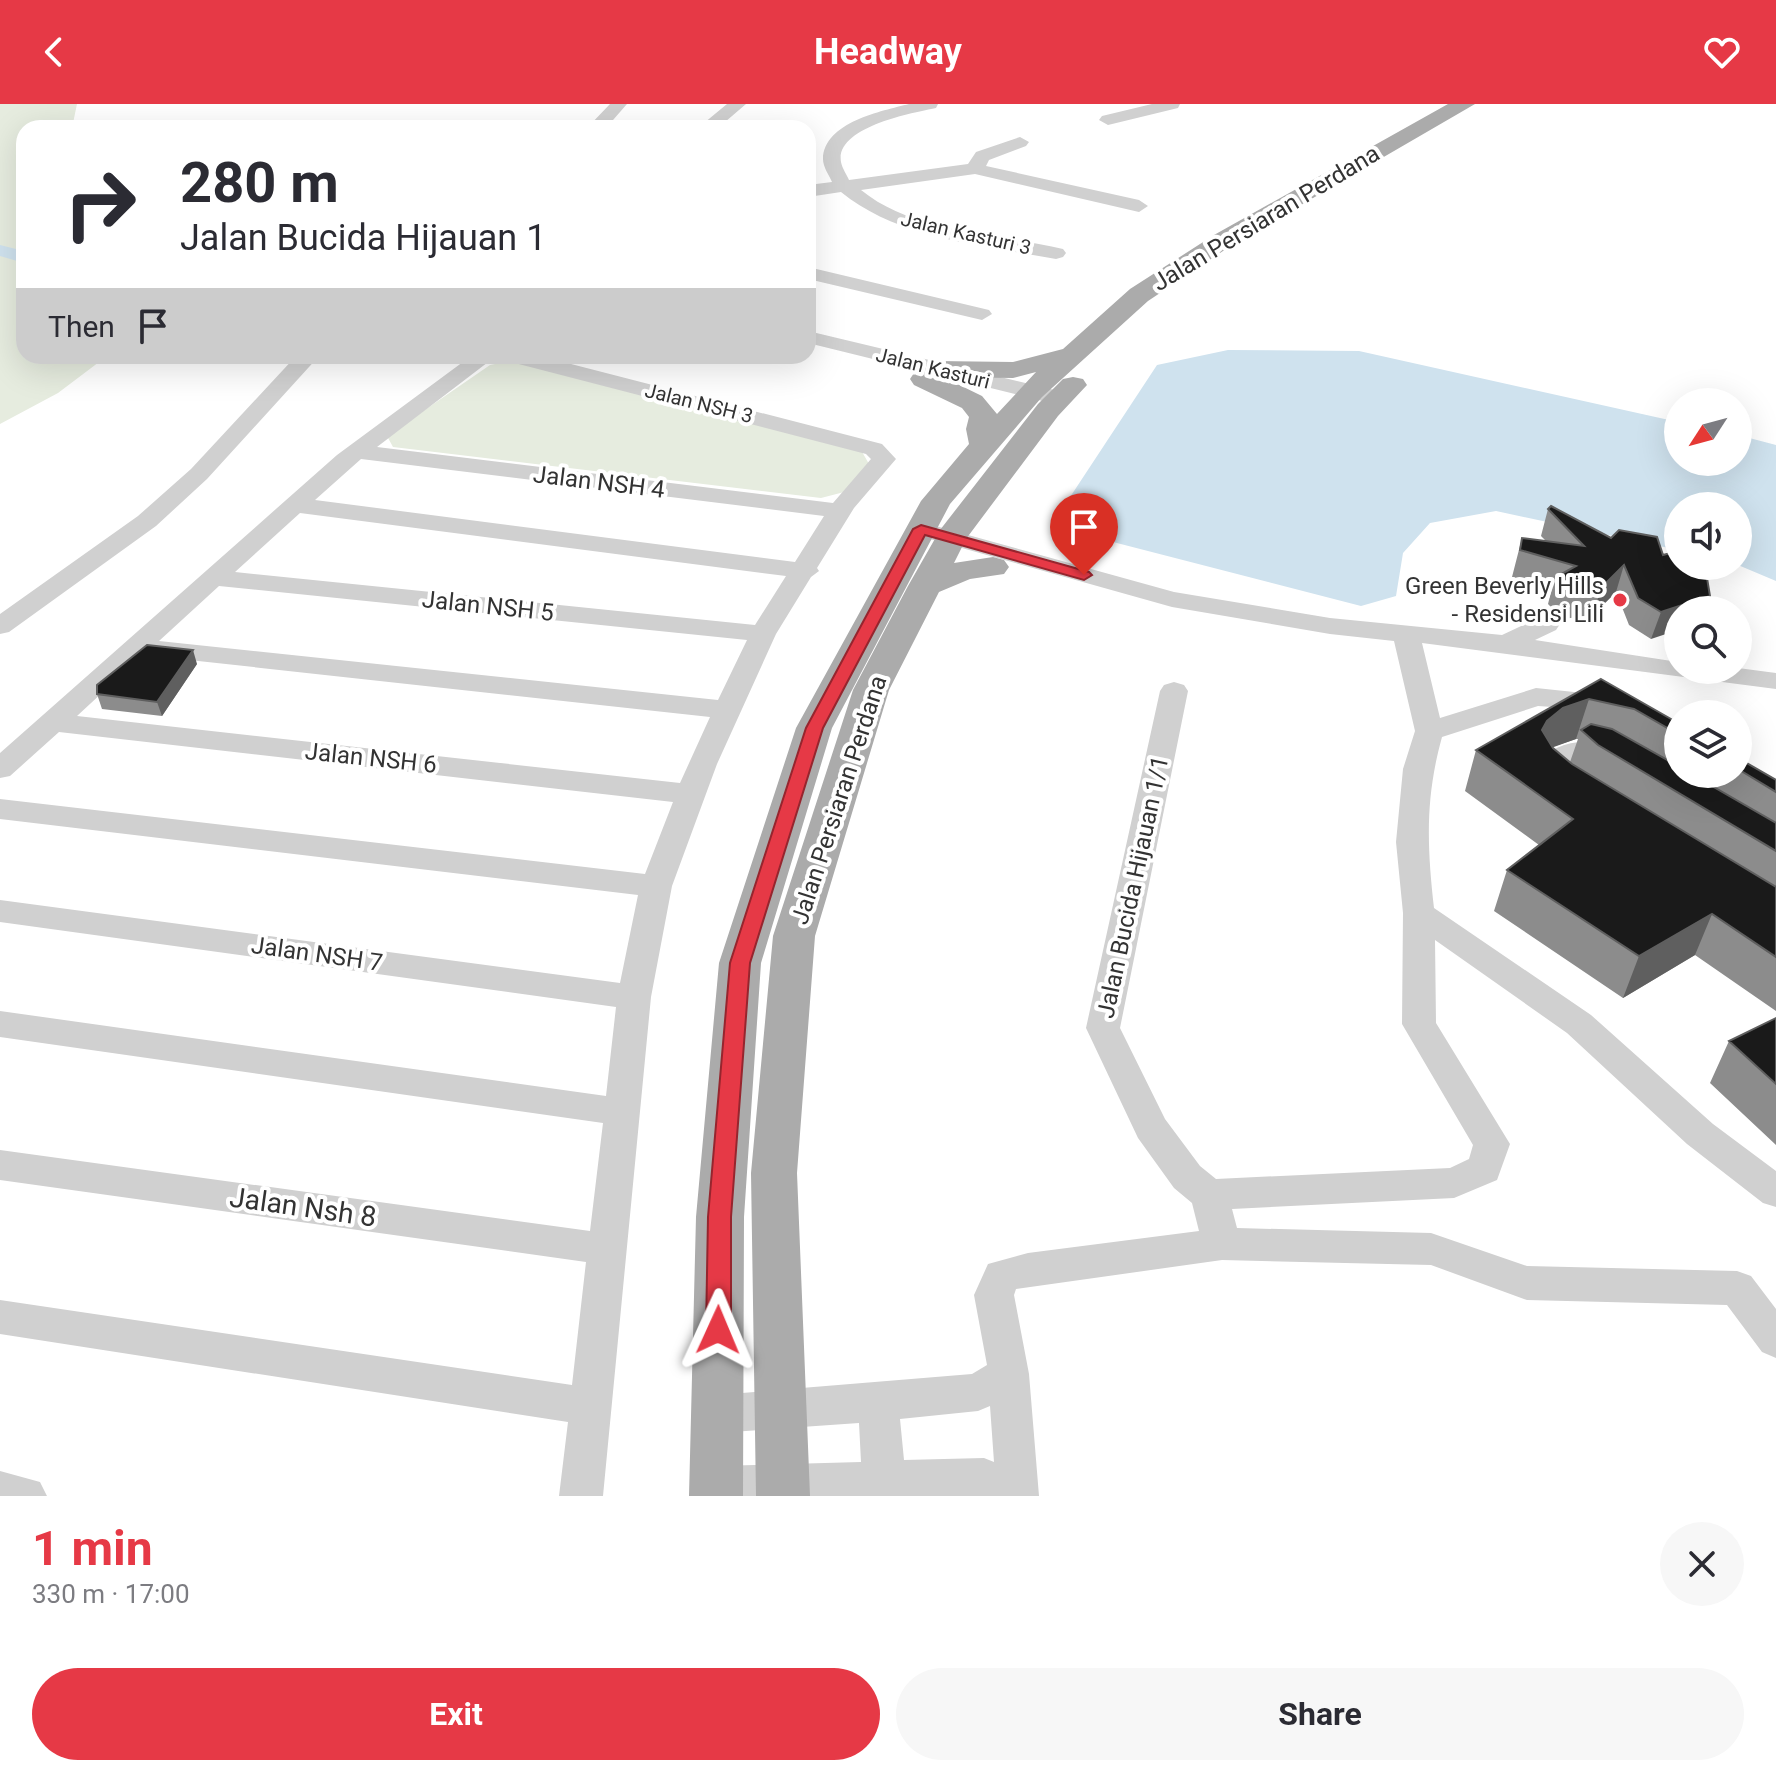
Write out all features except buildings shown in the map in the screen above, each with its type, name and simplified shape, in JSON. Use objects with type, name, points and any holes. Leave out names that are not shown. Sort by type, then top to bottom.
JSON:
[{"type":"main road","name":"Jalan Persiaran Perdana","points":[[716,1491],[720,1217],[740,963],[814,728],[939,535],[1075,354],[1139,295],[1223,240],[1464,104]]},
{"type":"main road","name":"Jalan Persiaran Perdana","points":[[783,1489],[774,1173],[794,936],[871,690],[924,586],[939,535],[936,501],[984,444],[1169,294],[1279,225],[1497,104]]},
{"type":"main road","points":[[930,374],[1013,370],[1075,354]]},
{"type":"main road","points":[[930,374],[972,402],[984,416],[981,429],[984,444]]},
{"type":"main road","points":[[924,586],[1000,560],[975,528],[939,535]]},
{"type":"street","points":[[604,120],[619,104]]},
{"type":"street","points":[[717,120],[738,104]]},
{"type":"street","points":[[841,186],[834,172],[831,153],[839,139],[863,124],[930,104]]},
{"type":"street","points":[[1108,120],[1172,104]]},
{"type":"street","points":[[975,169],[982,156],[1020,142]]},
{"type":"street","points":[[816,190],[975,169],[1139,206]]},
{"type":"street","name":"Jalan Kasturi 3","points":[[841,186],[880,212],[923,225],[1056,253]]},
{"type":"street","points":[[816,275],[982,314]]},
{"type":"street","name":"Jalan Kasturi","points":[[816,339],[930,374]]},
{"type":"street","name":"Jalan Kasturi","points":[[816,352],[930,374],[1040,401]]},
{"type":"street","points":[[0,626],[147,521],[199,474],[301,364]]},
{"type":"street","points":[[0,769],[357,452],[477,364]]},
{"type":"street","name":"Jalan NSH 3","points":[[545,364],[882,453],[884,459],[841,511]]},
{"type":"street","name":"Jalan NSH 4","points":[[357,452],[841,511]]},
{"type":"street","points":[[296,505],[806,571]]},
{"type":"street","points":[[581,1496],[634,997],[656,886],[690,794],[763,634],[806,571],[841,511]]},
{"type":"street","points":[[939,535],[1000,560],[1162,616],[1331,645],[1370,648],[1407,636],[1506,644],[1664,667]]},
{"type":"street","name":"Jalan NSH 5","points":[[214,578],[763,634]]},
{"type":"street","points":[[1506,644],[1547,624]]},
{"type":"street","points":[[1222,1244],[1209,1195],[1454,1183],[1484,1169],[1492,1144],[1419,1024],[1419,913],[1411,842],[1418,769],[1429,731],[1407,636]]},
{"type":"street","points":[[137,646],[727,710]]},
{"type":"street","points":[[1752,678],[1776,681]]},
{"type":"street","name":"Jalan Bucida Hijauan 1/1","points":[[1174,691],[1103,1028],[1151,1128],[1187,1177],[1209,1195]]},
{"type":"street","points":[[1429,731],[1536,697],[1602,702],[1664,733]]},
{"type":"street","name":"Jalan NSH 6","points":[[53,722],[690,794]]},
{"type":"street","points":[[1586,804],[1553,780],[1548,769],[1556,759],[1569,752],[1587,749],[1635,774]]},
{"type":"street","points":[[0,809],[656,886]]},
{"type":"street","name":"Jalan NSH 7","points":[[0,911],[634,997]]},
{"type":"street","points":[[1419,913],[1579,1024],[1700,1134],[1776,1192]]},
{"type":"street","points":[[0,1024],[622,1112]]},
{"type":"street","name":"Jalan Nsh 8","points":[[0,1165],[607,1249]]},
{"type":"street","points":[[1016,1496],[1009,1374],[994,1295],[1002,1276],[1028,1270],[1222,1244],[1431,1249],[1527,1283],[1737,1288],[1776,1340]]},
{"type":"street","points":[[0,1317],[589,1406]]},
{"type":"street","points":[[717,1414],[878,1403],[978,1392],[1009,1374]]},
{"type":"street","points":[[878,1403],[884,1488]]},
{"type":"street","points":[[716,1491],[884,1488],[984,1478],[1016,1496]]},
{"type":"street","points":[[0,1491],[25,1496]]},
{"type":"shaded area","points":[[0,104],[77,104],[74,120],[16,120],[16,364],[96,364],[58,393],[0,424]]},
{"type":"shaded area","points":[[530,364],[861,450],[869,464],[848,491],[821,498],[393,447],[387,436],[490,365]]},
{"type":"water","points":[[1228,350],[1359,351],[1664,419],[1664,476],[1752,476],[1752,439],[1776,445],[1776,581],[1752,571],[1752,492],[1664,492],[1664,547],[1496,511],[1430,523],[1403,553],[1396,596],[1361,606],[1051,526],[1157,365]]},
{"type":"waterway","points":[[0,250],[16,255]]},
{"type":"place","name":"Green Beverly Hills - Residensi Lili","points":[[1620,600]]},
{"type":"route","points":[[718,1330],[720,1217],[740,963],[814,728],[921,529],[1084,575]]}]
